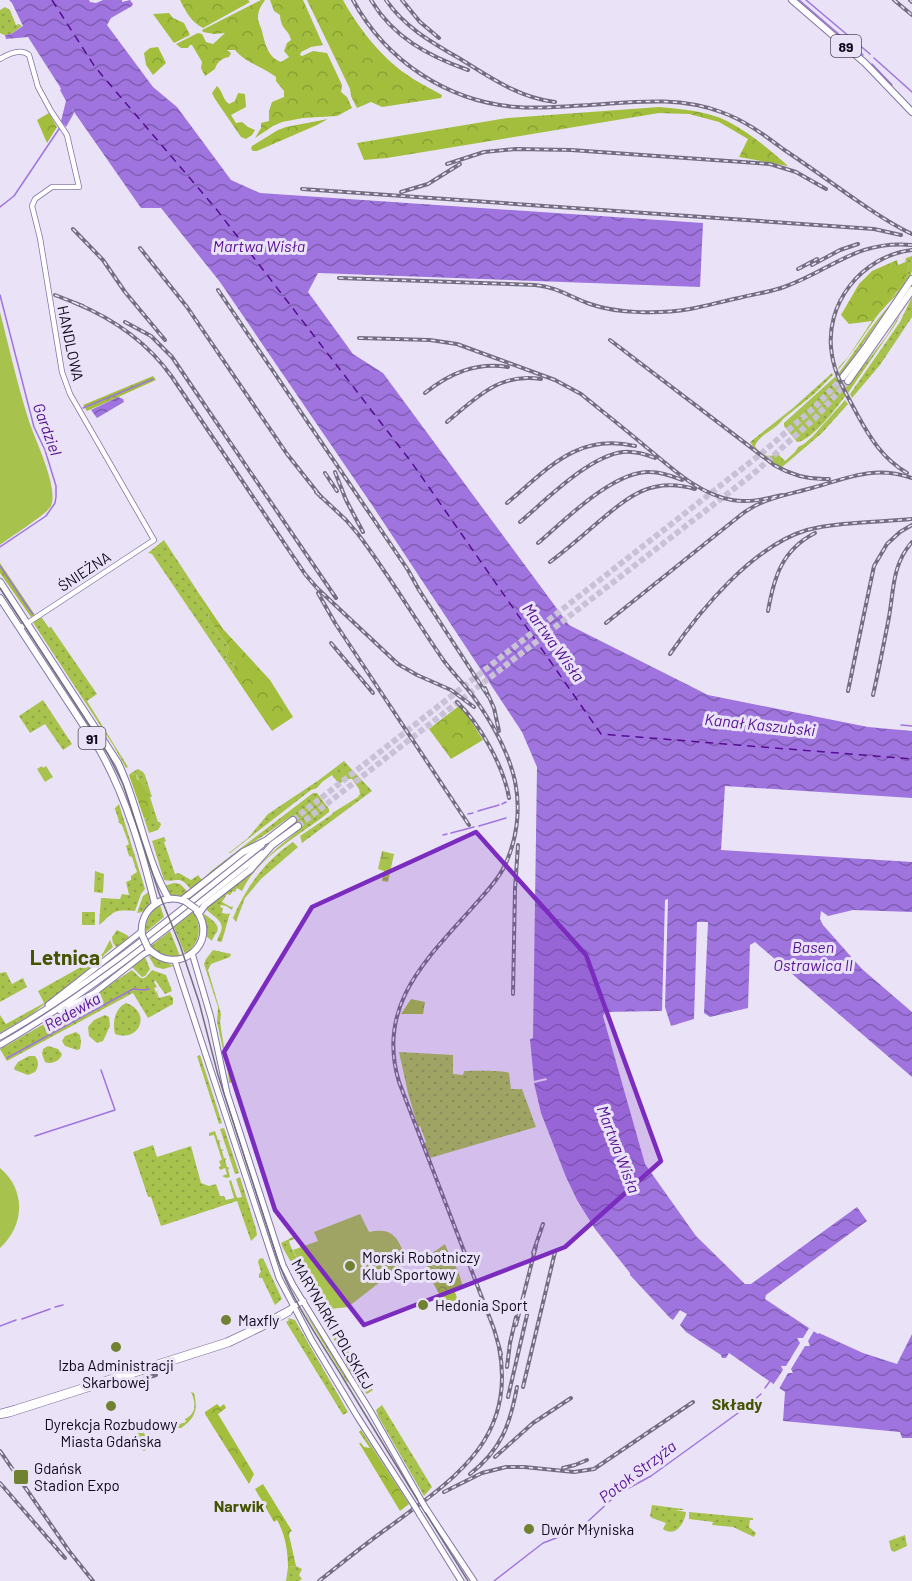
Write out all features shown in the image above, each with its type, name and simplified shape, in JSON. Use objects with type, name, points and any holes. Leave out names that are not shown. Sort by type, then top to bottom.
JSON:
[{"type":"main road","name":"89","points":[[792,0],[865,63],[912,112]]},
{"type":"main road","points":[[912,279],[845,379],[868,355],[912,290]]},
{"type":"main road","name":"91","points":[[0,582],[118,763],[159,879],[169,898]]},
{"type":"main road","name":"91","points":[[0,598],[113,774],[124,801],[155,904]]},
{"type":"main road","points":[[0,1045],[55,1012],[117,967],[295,823]]},
{"type":"main road","points":[[183,901],[243,852],[270,843]]},
{"type":"main road","points":[[197,911],[250,870],[270,843]]},
{"type":"main road","points":[[0,1037],[63,999],[270,843]]},
{"type":"main road","points":[[169,898],[183,901],[197,911],[203,923],[200,944],[184,958],[163,959],[149,949],[142,934],[142,922],[155,904],[169,898]]},
{"type":"main road","points":[[28,1021],[142,934]]},
{"type":"main road","points":[[55,1012],[62,1011],[89,996],[149,949]]},
{"type":"main road","name":"MARYNARKI POLSKIEJ","points":[[192,953],[208,1028],[227,1093],[288,1276],[371,1412],[427,1510],[474,1581]]},
{"type":"main road","name":"MARYNARKI POLSKIEJ","points":[[175,960],[279,1278],[293,1307],[360,1421],[461,1581]]},
{"type":"main road","points":[[198,1031],[208,1028]]},
{"type":"main road","points":[[219,1096],[227,1093]]},
{"type":"main road","points":[[227,1123],[236,1120]]},
{"type":"main road","points":[[249,1188],[257,1185]]},
{"type":"main road","points":[[267,1245],[276,1243]]},
{"type":"street","name":"HANDLOWA","points":[[0,59],[23,51],[27,52],[38,87],[68,140],[79,187],[52,188],[35,199],[33,203],[62,372],[66,387],[154,540]]},
{"type":"street","name":"ŚNIEŻNA","points":[[20,628],[154,540]]},
{"type":"street","points":[[0,1414],[219,1345],[263,1325],[304,1301]]},
{"type":"highlighted area","points":[[476,832],[586,955],[661,1161],[565,1247],[364,1325],[275,1210],[224,1052],[312,907]]},
{"type":"green space","points":[[180,0],[248,0],[250,2],[203,28],[192,20]]},
{"type":"green space","points":[[265,0],[259,10],[258,18],[264,41],[270,53],[281,62],[289,57],[284,51],[291,40],[280,15],[274,11],[270,0],[303,0],[323,45],[311,47],[301,52],[300,55],[313,51],[327,53],[342,85],[341,92],[347,97],[352,108],[337,116],[282,122],[255,138],[261,128],[261,123],[269,121],[272,102],[284,97],[284,91],[276,81],[276,77],[244,59],[235,50],[227,50],[231,53],[229,57],[220,61],[215,69],[205,76],[201,68],[202,62],[192,45],[188,48],[181,48],[176,44],[198,33],[202,34],[206,42],[213,44],[225,33],[214,34],[202,30]]},
{"type":"green space","points":[[307,0],[343,0],[362,30],[388,59],[410,77],[442,95],[441,98],[382,107],[371,102],[357,108]]},
{"type":"green space","points":[[5,7],[10,10],[16,25],[22,26],[11,34],[4,35],[0,33],[0,10]]},
{"type":"green space","points":[[169,13],[173,18],[184,23],[190,35],[174,43],[153,14]]},
{"type":"green space","points":[[158,47],[166,63],[153,75],[146,65],[144,53],[150,48]]},
{"type":"green space","points":[[217,86],[229,104],[235,101],[238,93],[245,94],[246,107],[231,115],[236,123],[242,122],[255,130],[246,139],[241,137],[215,99],[212,93]]},
{"type":"green space","points":[[659,107],[703,113],[727,121],[759,142],[788,166],[739,157],[748,139],[719,122],[689,114],[659,113],[387,158],[364,160],[357,143],[507,118]]},
{"type":"green space","points":[[49,113],[57,127],[47,143],[37,120]]},
{"type":"green space","points":[[328,119],[257,151],[251,149],[252,146],[278,130]]},
{"type":"green space","points":[[912,256],[912,271],[909,278],[839,369],[880,309],[897,292],[906,258]]},
{"type":"green space","points":[[897,260],[898,265],[908,261],[906,276],[899,288],[872,321],[849,324],[841,315],[859,284],[872,271]]},
{"type":"green space","points":[[912,297],[912,317],[880,365],[852,398],[850,394],[900,322]]},
{"type":"green space","points":[[890,305],[841,375],[850,383],[886,337],[901,313],[895,325],[848,393],[838,374]]},
{"type":"green space","points":[[0,312],[24,405],[49,475],[53,498],[48,510],[0,545]]},
{"type":"green space","points":[[832,373],[833,375],[814,394],[760,438],[755,446],[762,454],[771,456],[777,453],[785,461],[813,436],[845,400],[848,404],[822,433],[781,468],[756,450],[750,442]]},
{"type":"green space","points":[[153,376],[156,380],[87,411],[83,405]]},
{"type":"green space","points":[[836,376],[846,395],[817,430],[797,442],[784,423]]},
{"type":"green space","points":[[164,540],[200,595],[196,597],[208,612],[209,619],[229,647],[226,657],[227,660],[235,663],[232,672],[152,554],[148,553]]},
{"type":"green space","points":[[0,563],[35,615],[31,617],[0,573]]},
{"type":"green space","points":[[200,595],[223,629],[270,680],[293,717],[272,731],[232,672],[235,663],[227,660],[226,657],[229,647],[196,597]]},
{"type":"green space","points":[[40,617],[49,628],[51,627],[97,694],[87,701],[128,767],[126,768],[34,624],[34,621]]},
{"type":"green space","points":[[43,700],[72,744],[63,750],[45,724],[30,733],[19,716]]},
{"type":"green space","points":[[459,706],[483,740],[451,759],[429,729]]},
{"type":"green space","points":[[344,761],[372,791],[302,843],[300,836],[360,794],[352,779],[346,779],[339,784],[332,775],[230,853],[228,852],[248,838],[268,814]]},
{"type":"green space","points":[[42,766],[43,768],[46,766],[53,777],[45,782],[37,769]]},
{"type":"green space","points":[[138,769],[145,775],[158,822],[161,825],[158,830],[149,833],[144,818],[147,819],[139,781],[136,774],[129,775]]},
{"type":"green space","points":[[136,774],[148,797],[150,819],[144,818],[129,775]]},
{"type":"green space","points":[[313,793],[317,793],[329,812],[269,857],[249,879],[242,891],[237,888],[230,895],[227,894],[222,902],[233,906],[232,910],[226,906],[221,905],[220,907],[223,908],[222,913],[230,913],[222,941],[217,941],[221,924],[206,909],[300,829],[290,817],[240,851],[191,890],[184,882],[164,880],[152,841],[164,837],[175,874],[179,873],[191,880],[198,875],[202,880]]},
{"type":"green space","points":[[119,804],[145,889],[135,911],[114,912],[99,925],[101,898],[120,899],[122,894],[129,895],[126,882],[131,880],[131,876],[137,872],[126,846],[129,844],[114,809]]},
{"type":"green space","points":[[293,842],[298,847],[261,879],[245,898],[236,922],[233,918],[250,885],[265,866]]},
{"type":"green space","points":[[382,851],[394,854],[388,882],[382,881],[384,871],[378,869]]},
{"type":"green space","points":[[95,871],[104,874],[103,893],[94,892]]},
{"type":"green space","points":[[180,884],[188,892],[182,896],[171,895],[164,886]]},
{"type":"green space","points":[[150,891],[149,905],[144,911],[137,913],[143,896]]},
{"type":"green space","points":[[160,905],[164,917],[146,932],[149,916]]},
{"type":"green space","points":[[82,912],[95,912],[95,925],[82,925]]},
{"type":"green space","points":[[193,912],[198,923],[198,935],[194,945],[185,954],[174,927]]},
{"type":"green space","points":[[204,914],[214,921],[218,929],[212,941],[206,936]]},
{"type":"green space","points":[[117,930],[130,938],[116,947],[112,937]]},
{"type":"green space","points":[[170,931],[180,956],[164,955],[151,946]]},
{"type":"green space","points":[[110,940],[113,947],[100,960],[32,1014],[0,1033],[0,1015],[6,1024],[44,1003],[38,991],[97,958],[103,953]]},
{"type":"green space","points":[[213,950],[231,954],[230,957],[211,964],[208,970],[221,1014],[224,1047],[235,1081],[229,1083],[217,1022],[218,1007],[204,964]]},
{"type":"green space","points":[[148,955],[174,966],[163,969],[155,967]]},
{"type":"green space","points":[[145,957],[150,969],[142,977],[132,967]]},
{"type":"green space","points":[[132,970],[142,978],[152,970],[166,975],[172,991],[165,994],[155,980],[157,987],[154,988],[160,1005],[156,992],[159,990],[157,992],[159,998],[170,995],[173,998],[173,1004],[148,1018],[133,993],[7,1061],[0,1049],[90,998]]},
{"type":"green space","points":[[6,972],[12,984],[23,978],[27,987],[0,1002],[0,973]]},
{"type":"green space","points":[[411,999],[425,1002],[423,1014],[401,1014]]},
{"type":"green space","points":[[126,1003],[134,1007],[141,1019],[136,1031],[124,1036],[115,1034],[114,1025],[119,1008]]},
{"type":"green space","points":[[105,1015],[109,1017],[110,1026],[103,1041],[97,1043],[89,1036],[88,1027],[94,1020]]},
{"type":"green space","points":[[76,1032],[80,1035],[81,1042],[80,1049],[77,1050],[65,1046],[62,1041],[65,1036]]},
{"type":"green space","points":[[48,1046],[58,1049],[62,1054],[55,1062],[45,1062],[42,1054],[43,1049]]},
{"type":"green space","points":[[399,1052],[453,1055],[453,1074],[463,1075],[464,1071],[509,1073],[511,1089],[522,1089],[536,1127],[430,1158],[408,1093]]},
{"type":"green space","points":[[200,1055],[222,1123],[219,1124],[197,1056]]},
{"type":"green space","points":[[29,1056],[35,1056],[37,1060],[38,1066],[35,1072],[28,1075],[15,1070],[18,1062]]},
{"type":"green space","points":[[224,1128],[239,1173],[235,1174],[220,1129]]},
{"type":"green space","points":[[215,1131],[218,1140],[221,1141],[219,1142],[221,1149],[224,1150],[222,1151],[224,1158],[227,1159],[225,1160],[227,1167],[230,1168],[228,1169],[230,1177],[222,1176],[227,1174],[225,1168],[220,1170],[219,1167],[221,1166],[219,1161],[222,1160],[214,1135],[209,1136],[209,1133]]},
{"type":"green space","points":[[153,1145],[157,1157],[191,1146],[201,1183],[209,1186],[216,1184],[220,1196],[224,1196],[226,1200],[234,1198],[229,1181],[231,1180],[237,1198],[242,1197],[236,1179],[240,1177],[257,1235],[251,1241],[237,1201],[161,1226],[151,1197],[148,1197],[133,1152]]},
{"type":"green space","points":[[0,1168],[14,1187],[19,1208],[14,1229],[0,1248]]},
{"type":"green space","name":"Morski Robotniczy Klub Sportowy","points":[[360,1214],[369,1232],[385,1231],[395,1237],[407,1261],[348,1307],[322,1310],[293,1250],[318,1241],[314,1232]]},
{"type":"green space","points":[[293,1237],[297,1238],[289,1241],[290,1245],[303,1271],[297,1273],[281,1243]]},
{"type":"green space","points":[[445,1244],[460,1277],[440,1271],[423,1260]]},
{"type":"green space","points":[[263,1258],[282,1299],[273,1307],[275,1305],[262,1278],[259,1278],[261,1272],[258,1262]]},
{"type":"green space","points":[[425,1262],[440,1271],[460,1277],[463,1287],[454,1290],[460,1305],[448,1310],[432,1281],[434,1280]]},
{"type":"green space","points":[[303,1271],[317,1299],[313,1301],[297,1273]]},
{"type":"green space","points":[[301,1307],[334,1355],[361,1402],[347,1382]]},
{"type":"green space","points":[[288,1318],[295,1320],[348,1412],[343,1415],[286,1322]]},
{"type":"green space","points":[[331,1332],[337,1332],[342,1339],[339,1342],[342,1348],[345,1346],[373,1390],[367,1394],[350,1372]]},
{"type":"green space","points":[[191,1392],[194,1393],[195,1413],[190,1421],[181,1428],[175,1428],[173,1426],[186,1422],[185,1419],[194,1410]]},
{"type":"green space","points":[[217,1404],[220,1407],[224,1404],[226,1408],[218,1414],[254,1474],[249,1484],[205,1414]]},
{"type":"green space","points":[[382,1405],[432,1487],[424,1496],[378,1416],[376,1410]]},
{"type":"green space","points":[[141,1419],[147,1429],[143,1431],[145,1435],[149,1433],[156,1444],[144,1451],[140,1449],[142,1447],[133,1421]]},
{"type":"green space","points":[[361,1430],[409,1504],[400,1511],[359,1443],[370,1448],[359,1432]]},
{"type":"green space","points":[[263,1484],[292,1531],[289,1535],[296,1566],[288,1567],[286,1543],[280,1525],[277,1520],[274,1522],[255,1489]]},
{"type":"green space","points":[[652,1505],[683,1509],[675,1510],[686,1512],[684,1521],[672,1532],[663,1529],[666,1523],[650,1516]]},
{"type":"green space","points":[[689,1512],[753,1518],[750,1520],[749,1527],[756,1533],[754,1537],[733,1527],[689,1519]]},
{"type":"green space","points":[[905,1535],[907,1546],[894,1552],[891,1550],[889,1541]]},
{"type":"green space","points":[[296,1566],[302,1569],[299,1575],[302,1579],[286,1581],[288,1567]]},
{"type":"water","points":[[9,0],[89,0],[96,3],[103,0],[122,0],[122,2],[130,0],[132,6],[111,18],[107,25],[153,87],[177,107],[231,180],[260,193],[703,223],[700,287],[318,273],[308,292],[353,354],[383,373],[569,625],[708,695],[868,727],[912,731],[912,798],[725,786],[721,850],[912,862],[912,912],[853,910],[828,916],[821,911],[820,919],[862,969],[912,1012],[912,1077],[755,942],[750,945],[748,1008],[710,1017],[704,1013],[708,922],[697,922],[694,1019],[671,1026],[665,1007],[668,899],[665,900],[662,1011],[605,1012],[603,1016],[645,1164],[696,1236],[745,1284],[751,1284],[857,1207],[867,1221],[766,1295],[765,1299],[818,1334],[897,1364],[912,1334],[912,1438],[902,1438],[900,1432],[783,1421],[785,1392],[729,1353],[726,1358],[722,1358],[721,1355],[686,1332],[680,1325],[687,1314],[680,1310],[673,1320],[670,1318],[630,1275],[595,1229],[566,1177],[541,1113],[534,1083],[547,1080],[546,1078],[534,1081],[530,1039],[533,1038],[537,767],[522,732],[372,505],[220,282],[161,208],[141,208],[72,109],[74,113],[66,127],[61,121],[66,101],[60,87],[28,37],[6,39],[5,35],[23,26]]},
{"type":"water","points":[[118,397],[124,402],[97,418],[91,410]]},
{"type":"pier","points":[[809,1328],[814,1331],[808,1341],[810,1346],[805,1346],[791,1369],[793,1373],[788,1373],[779,1389],[773,1385],[783,1370],[781,1366],[786,1366],[800,1343],[797,1338],[803,1338]]},
{"type":"waterway","points":[[799,0],[863,55]]},
{"type":"waterway","points":[[806,0],[870,54]]},
{"type":"waterway","points":[[874,58],[912,92]]},
{"type":"waterway","points":[[872,64],[892,85]]},
{"type":"waterway","name":"Gardziel","points":[[0,207],[14,196],[63,123]]},
{"type":"waterway","name":"Gardziel","points":[[0,295],[34,427],[45,450],[56,486],[55,503],[46,516],[0,547]]},
{"type":"waterway","points":[[83,408],[153,379]]},
{"type":"waterway","points":[[0,566],[33,614]]},
{"type":"waterway","points":[[901,725],[912,726]]},
{"type":"waterway","points":[[502,804],[506,802]]},
{"type":"waterway","points":[[478,811],[499,805]]},
{"type":"waterway","points":[[468,814],[473,813]]},
{"type":"waterway","points":[[479,826],[506,818]]},
{"type":"waterway","points":[[451,833],[474,827]]},
{"type":"waterway","points":[[443,835],[447,834]]},
{"type":"waterway","name":"Redewka","points":[[7,1058],[133,989],[149,989]]},
{"type":"waterway","points":[[35,1136],[115,1110],[101,1070]]},
{"type":"waterway","points":[[55,1307],[63,1305]]},
{"type":"waterway","points":[[22,1319],[50,1309]]},
{"type":"waterway","points":[[0,1326],[16,1320]]},
{"type":"waterway","name":"Potok Strzyża","points":[[765,1388],[770,1381]]},
{"type":"waterway","name":"Potok Strzyża","points":[[494,1581],[543,1543],[584,1525],[612,1499],[651,1476],[761,1394]]},
{"type":"ferry route","points":[[52,0],[95,67],[217,210],[412,463],[601,734],[912,759]]},
{"type":"tunnel","points":[[293,820],[762,453],[815,407],[843,377]]},
{"type":"tunnel","points":[[298,826],[753,474],[815,418],[848,381]]},
{"type":"tram line","points":[[0,588],[108,754],[123,784],[159,893],[180,945],[199,1002],[218,1075],[277,1258],[290,1289],[468,1581]]},
{"type":"railway","points":[[353,0],[383,42],[401,59],[443,87],[467,97],[517,107],[544,108],[656,101],[689,104],[721,112],[753,128],[870,210],[912,234]]},
{"type":"railway","points":[[371,0],[390,25],[413,44],[468,70]]},
{"type":"railway","points":[[386,0],[402,19],[420,34],[484,74],[518,92],[555,102]]},
{"type":"railway","points":[[402,0],[420,22],[439,38]]},
{"type":"railway","points":[[894,0],[912,15]]},
{"type":"railway","points":[[447,164],[484,152],[516,149],[571,150],[770,164],[796,172],[826,189]]},
{"type":"railway","points":[[401,192],[428,184],[460,164]]},
{"type":"railway","points":[[302,189],[874,229],[901,235]]},
{"type":"railway","points":[[73,229],[103,260],[125,292],[165,340]]},
{"type":"railway","points":[[812,265],[840,250],[858,244]]},
{"type":"railway","points":[[339,278],[535,285],[557,290],[613,310],[666,312],[696,308],[779,289],[845,258],[875,247],[912,245]]},
{"type":"railway","points":[[140,248],[187,307],[287,454],[321,497]]},
{"type":"railway","points":[[907,473],[884,455],[872,440],[845,393],[832,355],[831,336],[840,301],[862,272],[894,254],[912,250]]},
{"type":"railway","points":[[798,269],[817,259]]},
{"type":"railway","points":[[218,290],[408,570],[488,696]]},
{"type":"railway","points":[[55,295],[83,306]]},
{"type":"railway","points":[[75,303],[117,324],[163,365],[305,574],[317,588],[398,664],[451,690],[474,707]]},
{"type":"railway","points":[[125,322],[151,336],[172,357],[336,598]]},
{"type":"railway","points":[[359,338],[430,340],[457,344],[555,380],[581,394],[676,471],[708,492],[738,501],[782,495]]},
{"type":"railway","points":[[610,340],[774,465],[800,476],[829,479]]},
{"type":"railway","points":[[425,393],[444,380],[464,371],[485,366],[508,367]]},
{"type":"railway","points":[[447,422],[479,396],[501,383],[513,379],[541,379]]},
{"type":"railway","points":[[507,503],[550,467],[579,449],[614,443],[635,446]]},
{"type":"railway","points":[[520,522],[582,470],[610,455],[631,452],[655,458]]},
{"type":"railway","points":[[335,472],[346,500],[363,532]]},
{"type":"railway","points":[[538,543],[590,498],[621,479],[650,472],[662,473],[682,480]]},
{"type":"railway","points":[[325,473],[337,491]]},
{"type":"railway","points":[[606,623],[742,514],[758,504],[861,474],[898,474],[912,478]]},
{"type":"railway","points":[[550,562],[619,505],[641,491],[665,485],[695,489]]},
{"type":"railway","points":[[316,492],[358,534],[444,661],[480,706],[503,747],[515,781],[518,814],[515,837],[508,859],[493,885],[423,966],[400,1007],[394,1030],[394,1055],[399,1082],[494,1329],[501,1354]]},
{"type":"railway","points":[[670,654],[697,618],[730,581],[748,564],[787,538],[807,530],[832,525],[912,519]]},
{"type":"railway","points":[[848,691],[874,566],[887,544],[912,525]]},
{"type":"railway","points":[[768,611],[773,587],[787,556],[815,533]]},
{"type":"railway","points":[[873,695],[897,568],[912,542]]},
{"type":"railway","points":[[318,593],[335,623],[469,825]]},
{"type":"railway","points":[[331,643],[373,693]]},
{"type":"railway","points":[[485,688],[494,708],[499,731]]},
{"type":"railway","points":[[457,702],[466,711],[490,747],[502,773],[509,798]]},
{"type":"railway","points":[[513,994],[518,845]]},
{"type":"railway","points":[[533,1253],[543,1224]]},
{"type":"railway","points":[[516,1325],[536,1246]]},
{"type":"railway","points":[[523,1387],[555,1252]]},
{"type":"railway","points":[[508,1397],[527,1315]]},
{"type":"railway","points":[[507,1367],[516,1317]]},
{"type":"railway","points":[[319,1581],[436,1492],[475,1454],[489,1432],[499,1407],[502,1379],[499,1347]]},
{"type":"railway","points":[[131,1383],[156,1375]]},
{"type":"railway","points":[[470,1474],[497,1446],[507,1425],[517,1387]]},
{"type":"railway","points":[[495,1457],[533,1423],[571,1398]]},
{"type":"railway","points":[[444,1492],[482,1473],[506,1467],[574,1472],[594,1469],[693,1402]]},
{"type":"railway","points":[[0,1451],[69,1551],[93,1581]]},
{"type":"railway","points":[[563,1468],[587,1460]]},
{"type":"railway","points":[[0,1483],[65,1558]]},
{"type":"place","name":"Morski Robotniczy Klub Sportowy","points":[[350,1266]]},
{"type":"place","name":"Hedonia Sport","points":[[423,1305]]},
{"type":"place","name":"Maxfly","points":[[226,1320]]},
{"type":"place","name":"Izba Administracji Skarbowej","points":[[116,1347]]},
{"type":"place","name":"Dyrekcja Rozbudowy Miasta Gdańska","points":[[111,1406]]},
{"type":"place","name":"Gdańsk Stadion Expo","points":[[21,1477]]},
{"type":"place","name":"Dwór Młyniska","points":[[529,1529]]},
{"type":"district","name":"Letnica","points":[[65,956]]},
{"type":"district","name":"Składy","points":[[737,1403]]},
{"type":"district","name":"Narwik","points":[[239,1505]]},
{"type":"water label","name":"Martwa Wisła","points":[[259,245]]},
{"type":"water label","name":"Martwa Wisła","points":[[554,642]]},
{"type":"water label","name":"Kanał Kaszubski","points":[[760,724]]},
{"type":"water label","name":"Basen Ostrawica II","points":[[813,955]]},
{"type":"water label","name":"Martwa Wisła","points":[[619,1149]]}]
